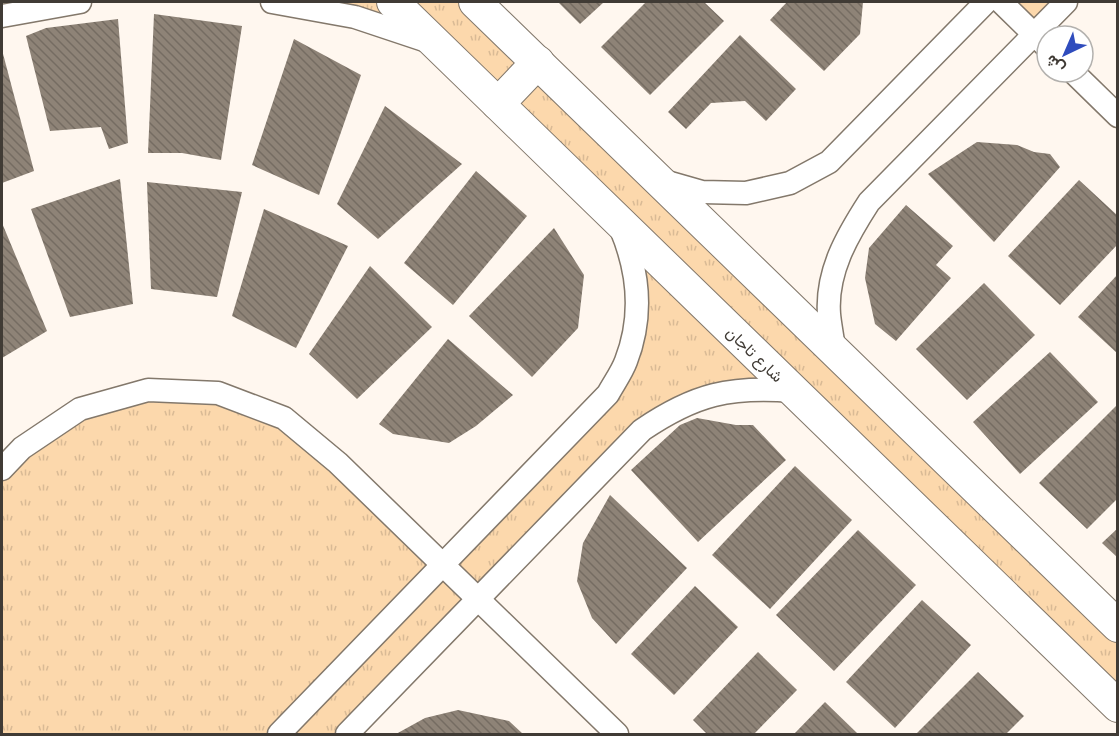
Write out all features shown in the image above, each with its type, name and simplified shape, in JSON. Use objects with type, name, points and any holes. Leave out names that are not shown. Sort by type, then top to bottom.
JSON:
[{"type":"street","points":[[2,16],[80,2]]},
{"type":"street","points":[[272,2],[355,17],[437,44]]},
{"type":"street","name":"شارع تاجان","points":[[393,2],[1118,706]]},
{"type":"street","points":[[477,2],[1118,626]]},
{"type":"street","points":[[659,180],[702,192],[746,193],[790,183],[829,162],[986,2]]},
{"type":"street","points":[[1001,2],[1035,34]]},
{"type":"street","points":[[1052,24],[1066,2]]},
{"type":"street","points":[[834,351],[829,311],[833,272],[847,235],[869,202],[1035,46]]},
{"type":"street","points":[[498,104],[538,62]]},
{"type":"street","points":[[1085,84],[1118,116]]},
{"type":"street","points":[[279,735],[608,394],[626,362],[636,327],[638,290],[631,253],[617,219]]},
{"type":"street","points":[[347,735],[642,430],[669,412],[698,399],[729,390],[761,388],[793,391]]},
{"type":"street","points":[[2,469],[22,448],[80,409],[148,390],[218,393],[284,418],[338,463],[617,735]]},
{"type":"green space","points":[[272,2],[477,2],[1117,627],[1117,706],[793,391],[669,412],[347,734],[2,734],[2,469],[22,448],[148,390],[284,418],[442,564],[626,362],[631,253],[437,44]]},
{"type":"green space","points":[[1001,2],[1066,2],[1044,24],[1035,24],[1034,34]]},
{"type":"building","points":[[558,2],[604,2],[580,24]]},
{"type":"building","points":[[646,2],[704,2],[724,21],[650,95],[601,47]]},
{"type":"building","points":[[787,2],[863,2],[860,34],[824,71],[770,20]]},
{"type":"building","points":[[154,14],[242,26],[221,160],[182,153],[148,153]]},
{"type":"building","points":[[118,19],[128,143],[109,149],[101,127],[50,131],[26,36],[46,28]]},
{"type":"building","points":[[740,35],[796,89],[766,121],[745,101],[711,103],[686,129],[668,112]]},
{"type":"building","points":[[294,39],[361,75],[319,195],[252,165]]},
{"type":"building","points":[[2,50],[34,171],[2,183]]},
{"type":"building","points":[[385,106],[462,164],[378,239],[337,204]]},
{"type":"building","points":[[977,142],[1017,145],[1034,152],[1050,154],[1060,167],[994,242],[928,174]]},
{"type":"building","points":[[476,171],[527,216],[453,305],[404,263]]},
{"type":"building","points":[[120,179],[133,304],[70,317],[31,209]]},
{"type":"building","points":[[1079,180],[1118,216],[1118,244],[1060,305],[1008,256]]},
{"type":"building","points":[[147,182],[242,192],[217,297],[151,289]]},
{"type":"building","points":[[906,205],[953,246],[936,265],[951,278],[896,341],[875,324],[865,278],[869,248]]},
{"type":"building","points":[[264,209],[348,246],[296,348],[232,316]]},
{"type":"building","points":[[2,223],[47,331],[2,358]]},
{"type":"building","points":[[554,228],[584,275],[578,328],[532,377],[469,316]]},
{"type":"building","points":[[370,266],[432,327],[357,399],[309,354]]},
{"type":"building","points":[[1118,274],[1118,354],[1078,317]]},
{"type":"building","points":[[984,283],[1035,335],[967,400],[916,349]]},
{"type":"building","points":[[448,339],[513,395],[476,426],[449,443],[393,434],[379,424]]},
{"type":"building","points":[[1050,352],[1098,402],[1020,474],[973,422]]},
{"type":"building","points":[[1118,404],[1118,498],[1087,529],[1039,483]]},
{"type":"building","points":[[697,418],[736,425],[753,425],[786,460],[698,542],[631,470],[680,425]]},
{"type":"building","points":[[795,466],[852,520],[770,609],[712,555]]},
{"type":"building","points":[[610,495],[687,568],[616,644],[592,618],[577,581],[583,543]]},
{"type":"building","points":[[1118,528],[1118,558],[1102,543]]},
{"type":"building","points":[[858,530],[916,585],[834,671],[776,615]]},
{"type":"building","points":[[695,586],[738,627],[674,695],[631,654]]},
{"type":"building","points":[[922,600],[971,645],[895,728],[846,682]]},
{"type":"building","points":[[758,652],[797,690],[754,734],[707,734],[693,720]]},
{"type":"building","points":[[978,672],[1024,716],[1006,734],[916,734]]},
{"type":"building","points":[[825,702],[858,734],[794,734]]},
{"type":"building","points":[[458,710],[509,721],[523,734],[396,734],[425,718]]}]
